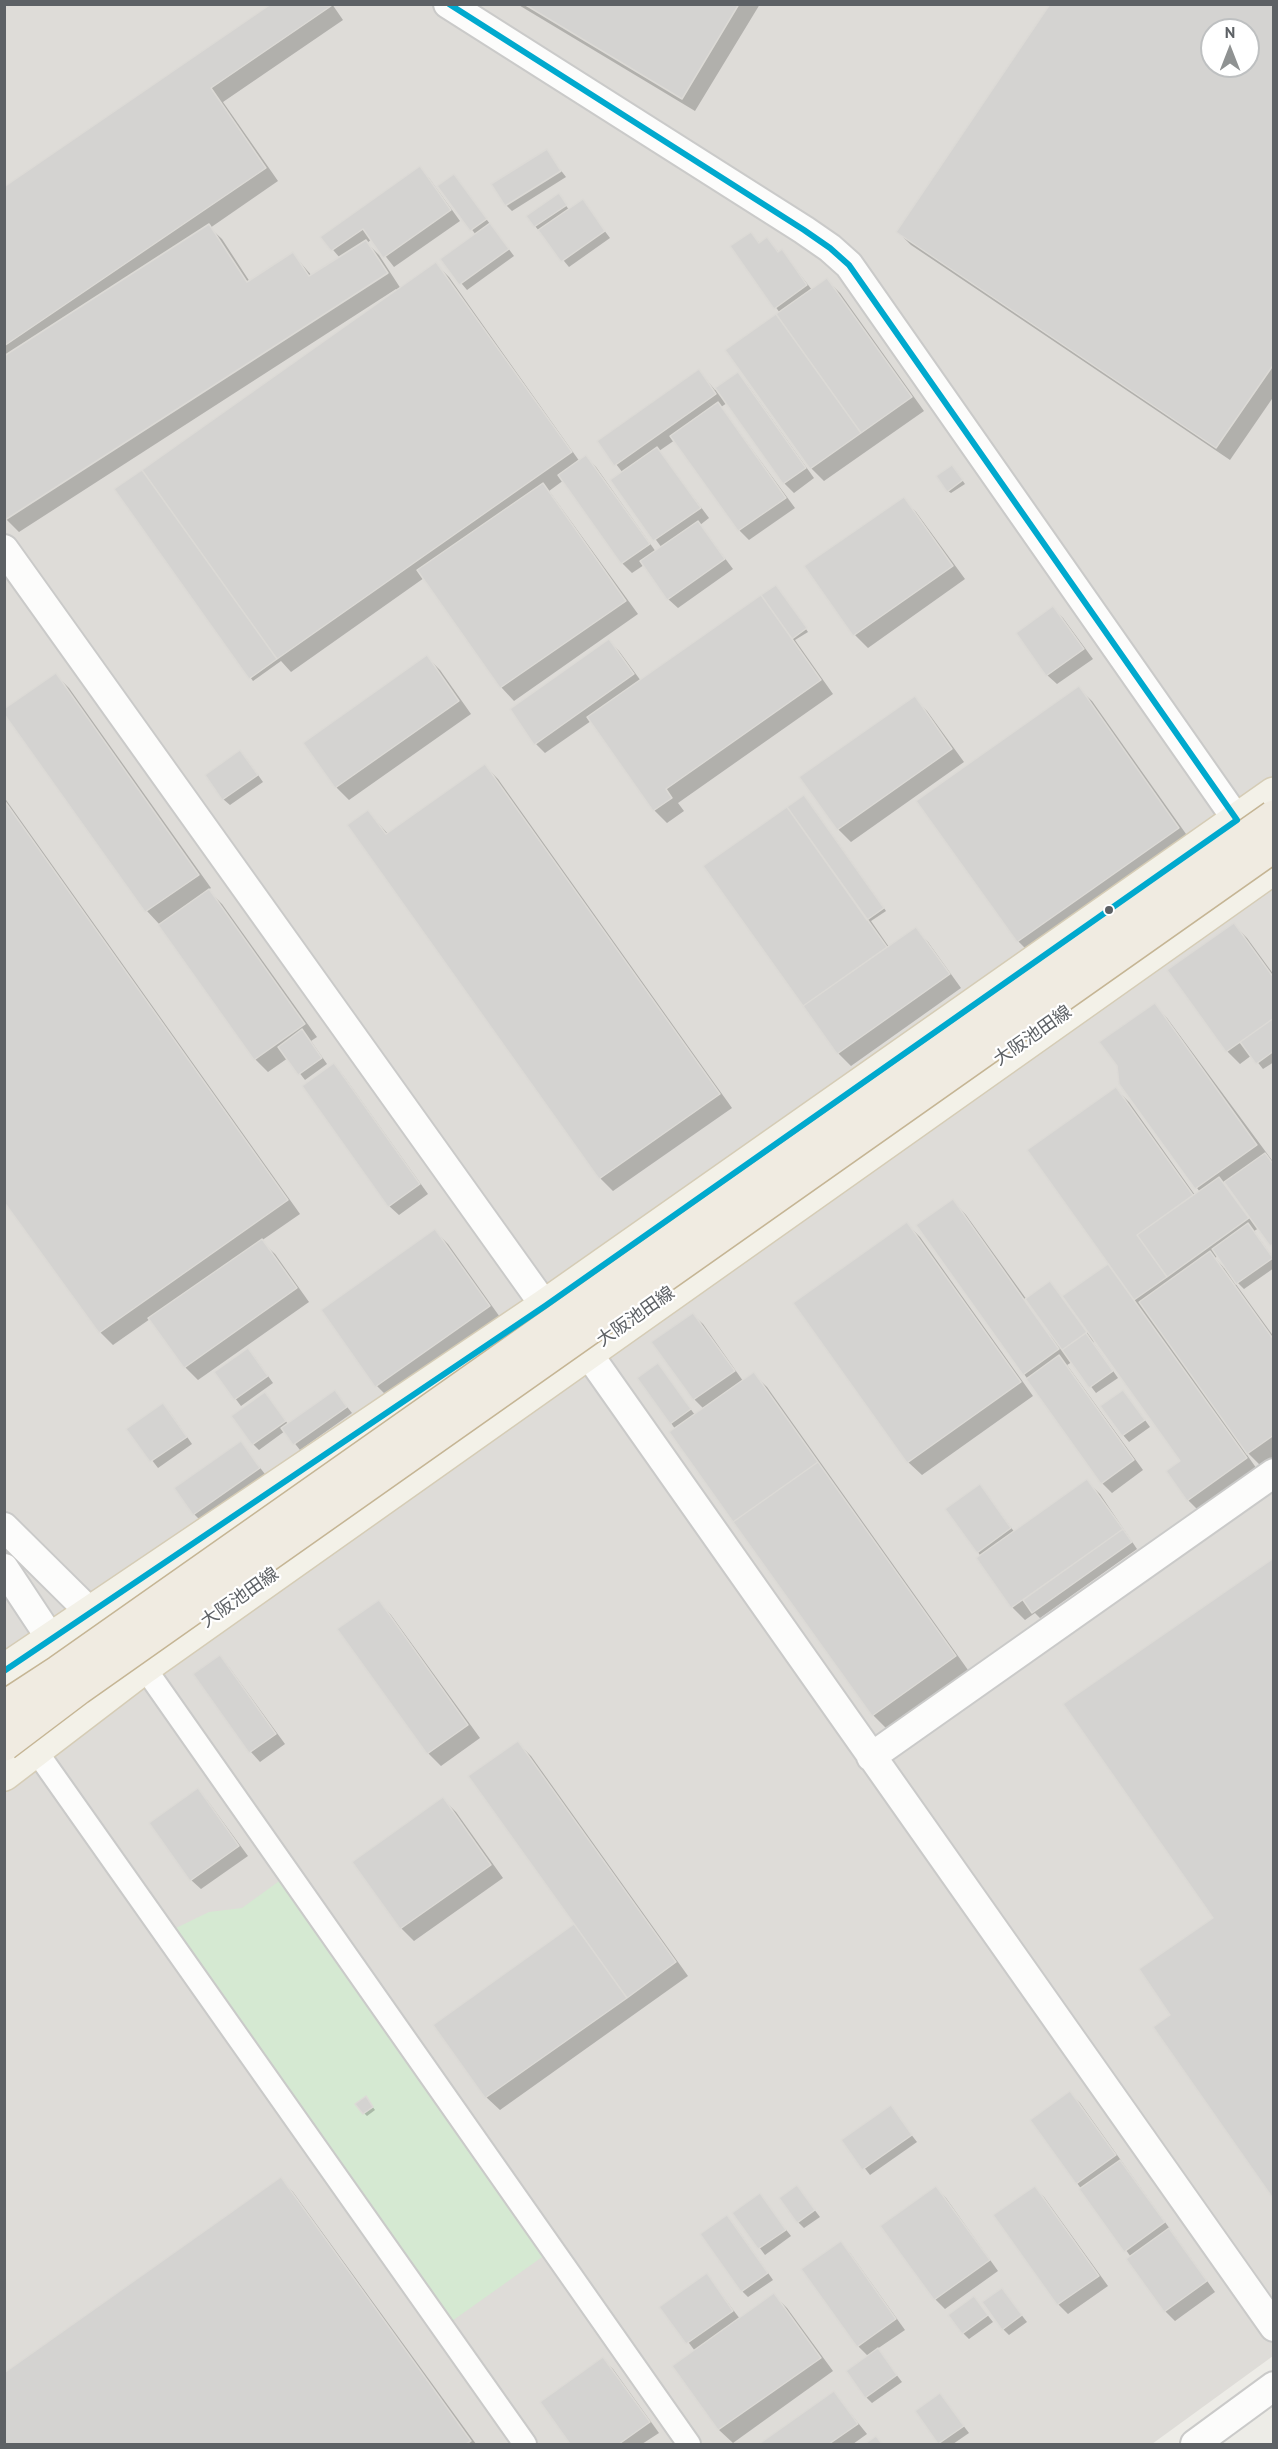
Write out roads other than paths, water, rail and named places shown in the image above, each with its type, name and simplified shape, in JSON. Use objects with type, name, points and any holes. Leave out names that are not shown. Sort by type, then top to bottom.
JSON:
[{"type":"highway","points":[[4,1708],[59,1672],[1274,817]]},
{"type":"highway","points":[[4,1744],[78,1688],[1273,860]]},
{"type":"main road","points":[[8,1660],[51,1639],[545,1306],[1274,794]]},
{"type":"main road","name":"大阪池田線","points":[[4,1774],[144,1667],[1273,860]]},
{"type":"street","points":[[448,4],[804,230],[849,265],[1237,820],[1273,860]]},
{"type":"street","points":[[4,549],[545,1306],[587,1352],[1274,2327]]},
{"type":"street","points":[[872,1757],[1274,1473]]},
{"type":"street","points":[[4,1527],[144,1667],[689,2445]]},
{"type":"street","points":[[4,1568],[51,1639],[61,1665],[62,1696],[54,1724],[36,1751]]},
{"type":"street","points":[[8,1660],[36,1751],[525,2445]]},
{"type":"street","points":[[1195,2445],[1274,2386]]}]
